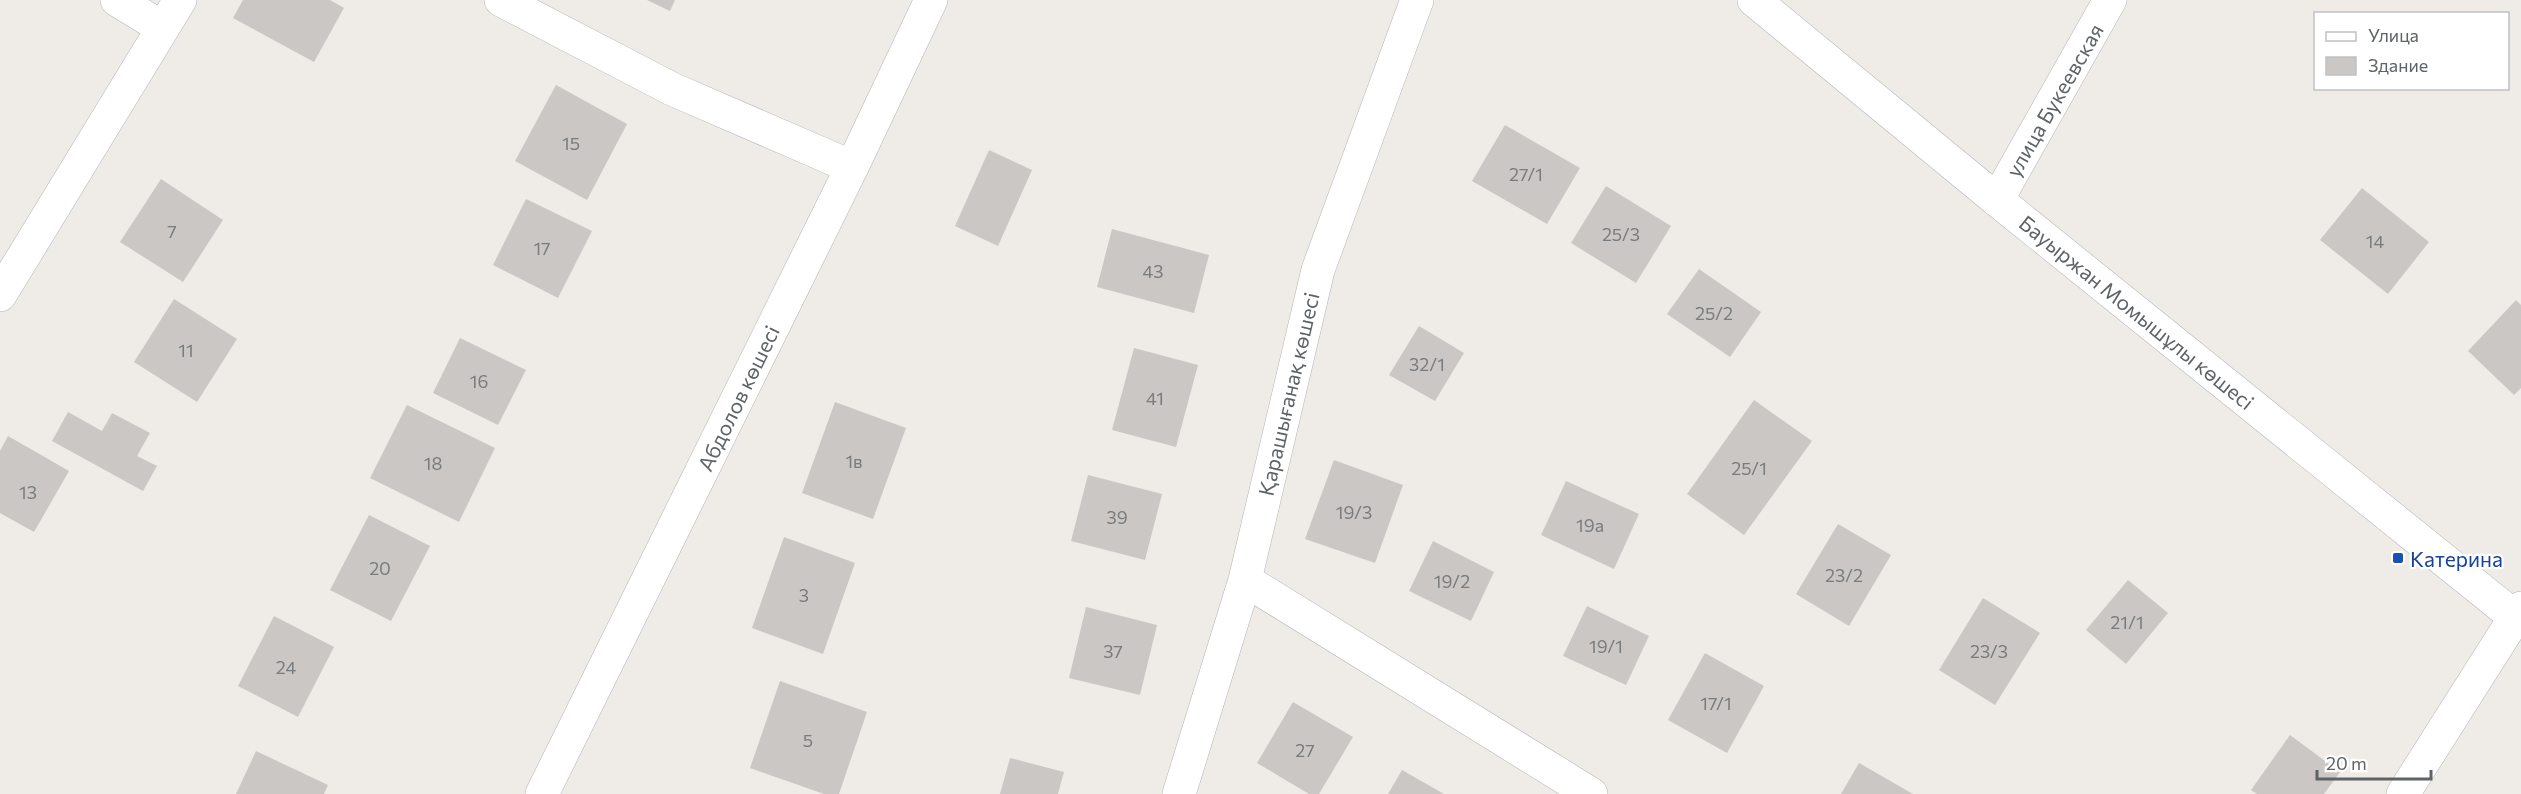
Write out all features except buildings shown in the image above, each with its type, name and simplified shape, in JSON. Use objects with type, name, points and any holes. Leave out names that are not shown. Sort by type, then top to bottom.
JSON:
[{"type":"street","points":[[117,0],[163,28]]},
{"type":"street","points":[[0,295],[180,0]]},
{"type":"street","points":[[501,0],[672,89],[852,167]]},
{"type":"street","name":"Абдолов көшесі","points":[[542,794],[852,167],[932,0]]},
{"type":"street","name":"Қарашығанақ көшесі","points":[[1179,794],[1245,580],[1318,270],[1417,0]]},
{"type":"street","name":"Бауыржан Момышұлы көшесі","points":[[1754,0],[1997,200],[2519,616]]},
{"type":"street","name":"улица Букеевская","points":[[1997,200],[2110,0]]},
{"type":"street","points":[[1245,580],[1591,794]]},
{"type":"street","points":[[2403,794],[2519,616]]},
{"type":"place","name":"Катерина","points":[[2398,558]]}]
